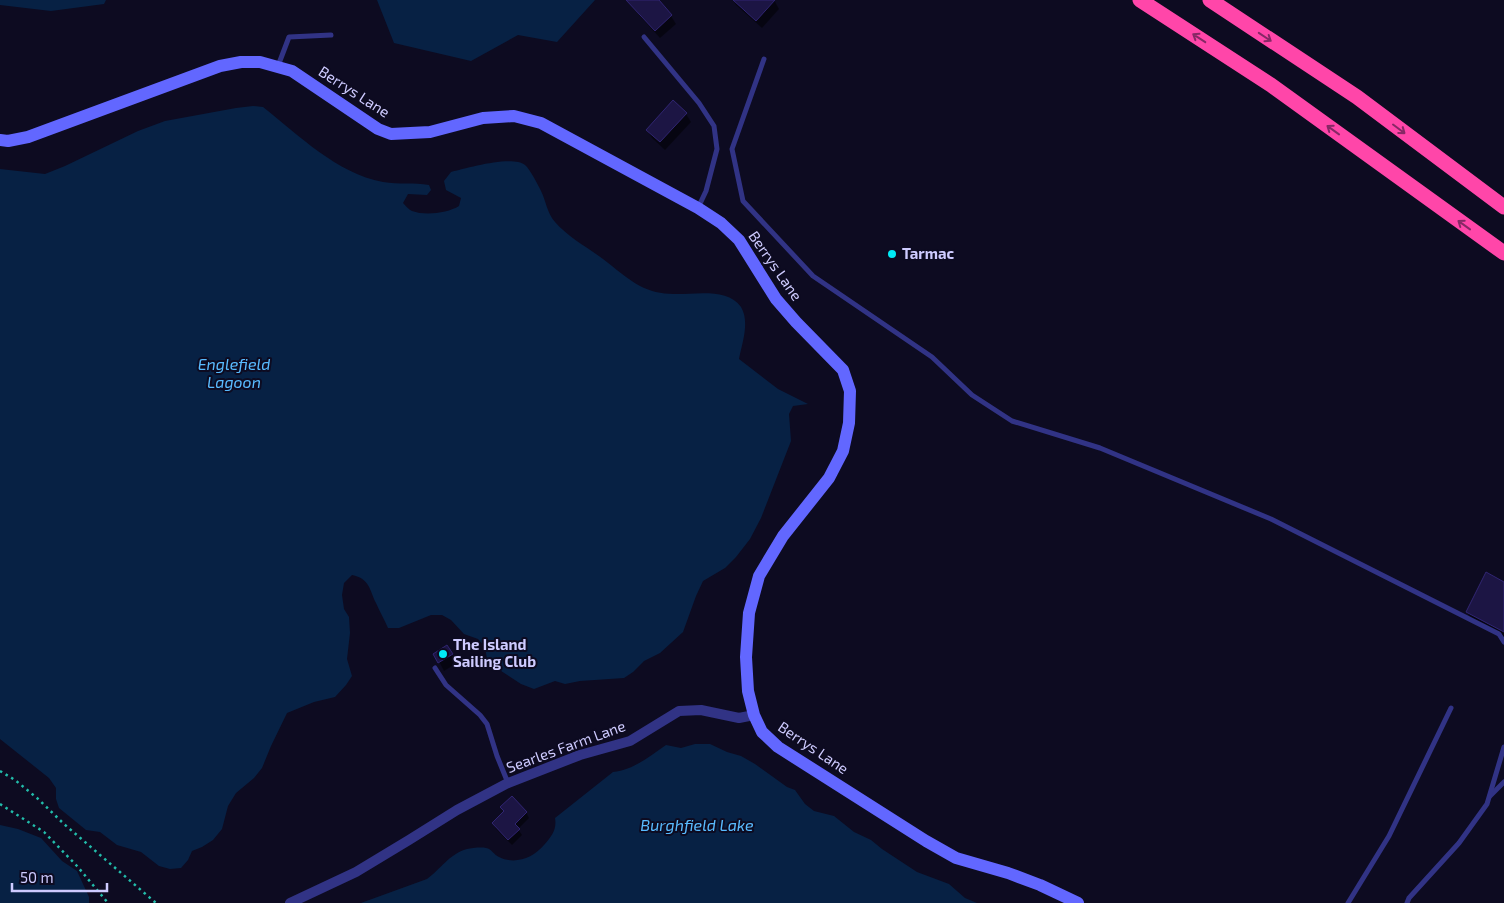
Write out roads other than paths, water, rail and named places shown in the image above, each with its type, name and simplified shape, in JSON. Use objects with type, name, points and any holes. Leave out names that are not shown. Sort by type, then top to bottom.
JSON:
[{"type":"highway","points":[[1140,0],[1272,85],[1504,253]]},
{"type":"highway","points":[[1210,0],[1357,97],[1504,207]]},
{"type":"street","name":"Berrys Lane","points":[[0,140],[28,137],[220,66],[241,62],[260,62],[292,71],[378,129],[391,134],[430,132],[483,118],[514,116],[541,123],[698,208],[721,223],[738,240],[776,299],[843,370],[850,391],[849,423],[843,452],[829,478],[783,536],[759,576],[749,613],[746,657],[748,690],[754,715],[762,732],[778,747],[956,858],[1008,873],[1040,885],[1078,903]]},
{"type":"street","name":"Searles Farm Lane","points":[[290,903],[356,872],[457,810],[508,783],[580,754],[630,741],[678,711],[701,710],[739,718],[754,715]]},
{"type":"lane","points":[[277,67],[289,37],[331,35]]},
{"type":"lane","points":[[644,37],[699,103],[714,126],[717,149],[706,191],[698,208]]},
{"type":"lane","points":[[764,59],[732,149],[743,201],[813,276],[932,358],[972,395],[1012,421],[1100,448],[1271,519],[1498,634],[1504,642]]},
{"type":"lane","points":[[435,668],[446,685],[475,710],[487,724],[508,783]]},
{"type":"lane","points":[[1348,903],[1389,836],[1451,708]]},
{"type":"lane","points":[[1407,903],[1409,898],[1459,843],[1486,804],[1504,747]]},
{"type":"lane","points":[[1489,797],[1504,782]]},
{"type":"water","points":[[0,0],[106,0],[104,4],[51,11],[0,5]]},
{"type":"water","points":[[377,0],[595,0],[557,42],[518,35],[471,61],[394,43]]},
{"type":"water","name":"Englefield Lagoon","points":[[253,106],[263,107],[319,152],[350,171],[383,182],[429,185],[431,190],[427,195],[408,194],[403,203],[410,210],[417,213],[436,213],[459,206],[461,198],[446,190],[444,181],[451,172],[478,165],[510,161],[525,165],[538,185],[550,215],[555,222],[572,237],[635,283],[660,293],[719,294],[735,301],[741,307],[745,319],[739,359],[778,389],[808,404],[793,406],[789,414],[791,441],[761,518],[750,539],[725,568],[703,581],[683,632],[660,653],[644,661],[624,678],[565,684],[555,681],[534,689],[521,684],[498,669],[488,665],[485,647],[478,639],[464,634],[451,620],[442,615],[431,615],[399,628],[388,628],[366,582],[352,575],[344,583],[342,595],[344,609],[349,617],[350,633],[347,659],[352,676],[335,697],[314,702],[287,713],[262,768],[254,778],[236,793],[228,806],[222,829],[213,840],[192,851],[188,860],[181,868],[170,869],[159,866],[141,852],[117,845],[100,832],[86,830],[59,808],[56,799],[56,788],[49,778],[0,739],[0,169],[45,174],[138,131],[165,121]]},
{"type":"water","name":"Burghfield Lake","points":[[695,744],[710,744],[741,756],[787,787],[795,790],[805,804],[814,811],[834,816],[854,832],[871,840],[917,872],[949,884],[965,898],[977,903],[361,903],[427,879],[455,854],[467,849],[486,848],[499,857],[511,860],[529,857],[540,850],[552,835],[555,829],[555,818],[613,772],[634,766],[666,745],[681,748]]},
{"type":"water","points":[[0,825],[18,829],[41,838],[62,861],[77,871],[89,897],[89,903],[0,903]]},
{"type":"place","name":"Tarmac","points":[[892,254]]},
{"type":"place","name":"The Island Sailing Club","points":[[443,654]]}]
